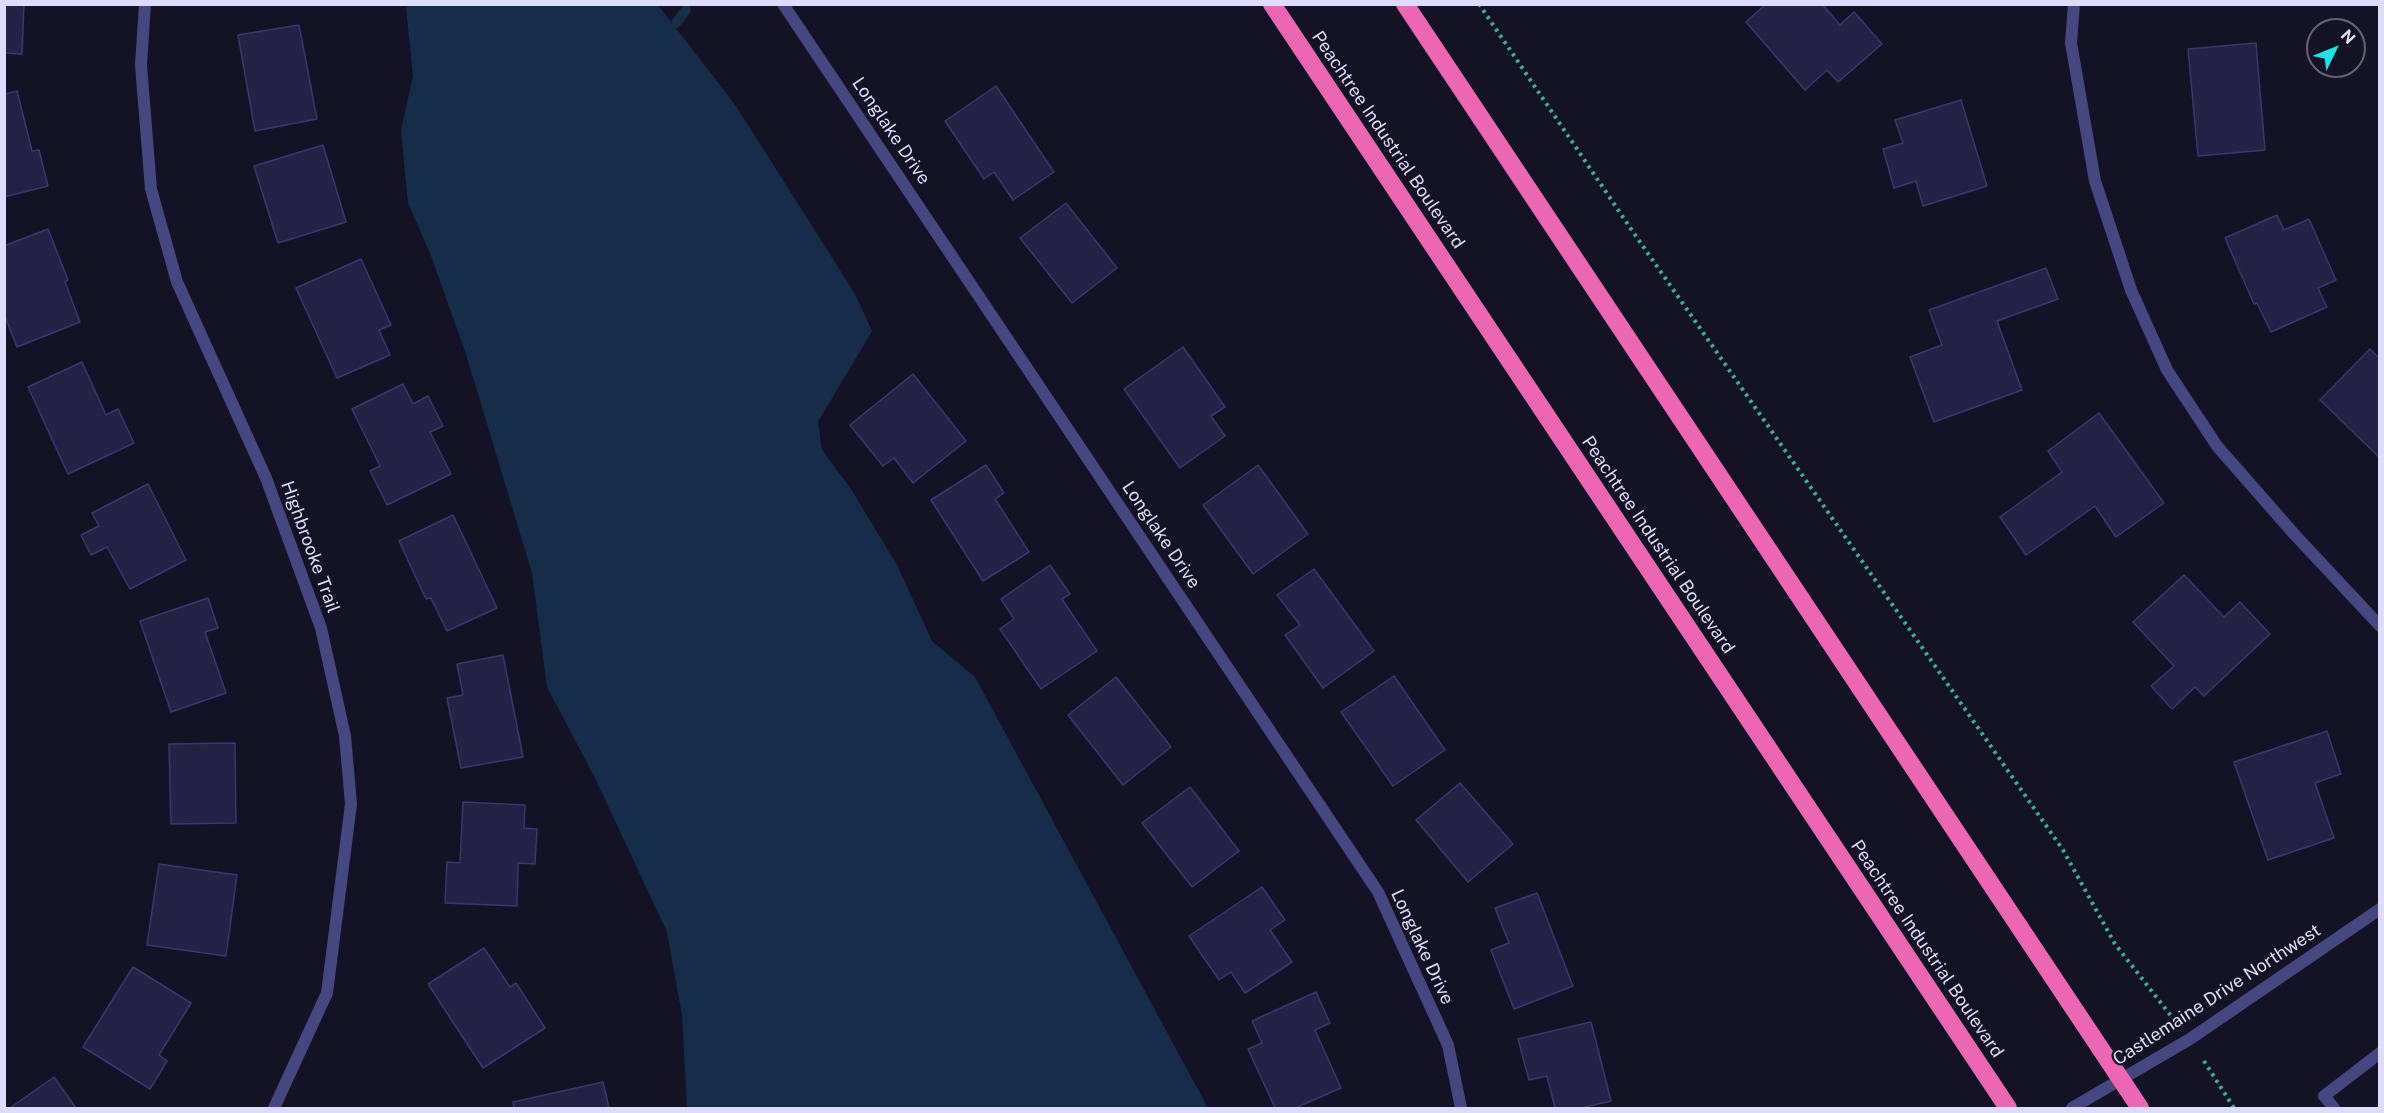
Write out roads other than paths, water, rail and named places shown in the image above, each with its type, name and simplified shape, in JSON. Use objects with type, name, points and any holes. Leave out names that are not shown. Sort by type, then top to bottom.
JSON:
[{"type":"highway","name":"Peachtree Industrial Boulevard","points":[[1272,4],[2008,1108]]},
{"type":"highway","points":[[1405,4],[2140,1108]]},
{"type":"street","name":"Highbrooke Trail","points":[[145,4],[141,65],[152,189],[177,282],[266,478],[321,628],[345,736],[351,804],[327,993],[274,1108]]},
{"type":"street","name":"Longlake Drive","points":[[783,4],[1378,892],[1448,1045],[1461,1108]]},
{"type":"street","points":[[2074,4],[2071,43],[2095,181],[2131,290],[2167,370],[2217,446],[2379,626]]},
{"type":"street","name":"Castlemaine Drive Northwest","points":[[2072,1108],[2190,1039],[2298,967],[2379,909]]},
{"type":"street","points":[[2334,1108],[2324,1096],[2379,1053]]},
{"type":"water","points":[[409,5],[658,5],[736,106],[855,294],[872,331],[818,422],[822,450],[851,489],[897,565],[932,641],[975,677],[1208,1108],[687,1108],[682,1015],[667,932],[595,778],[547,687],[532,573],[466,354],[430,253],[408,203],[401,130],[413,76],[406,8]]},
{"type":"waterway","points":[[676,23],[686,10]]}]
